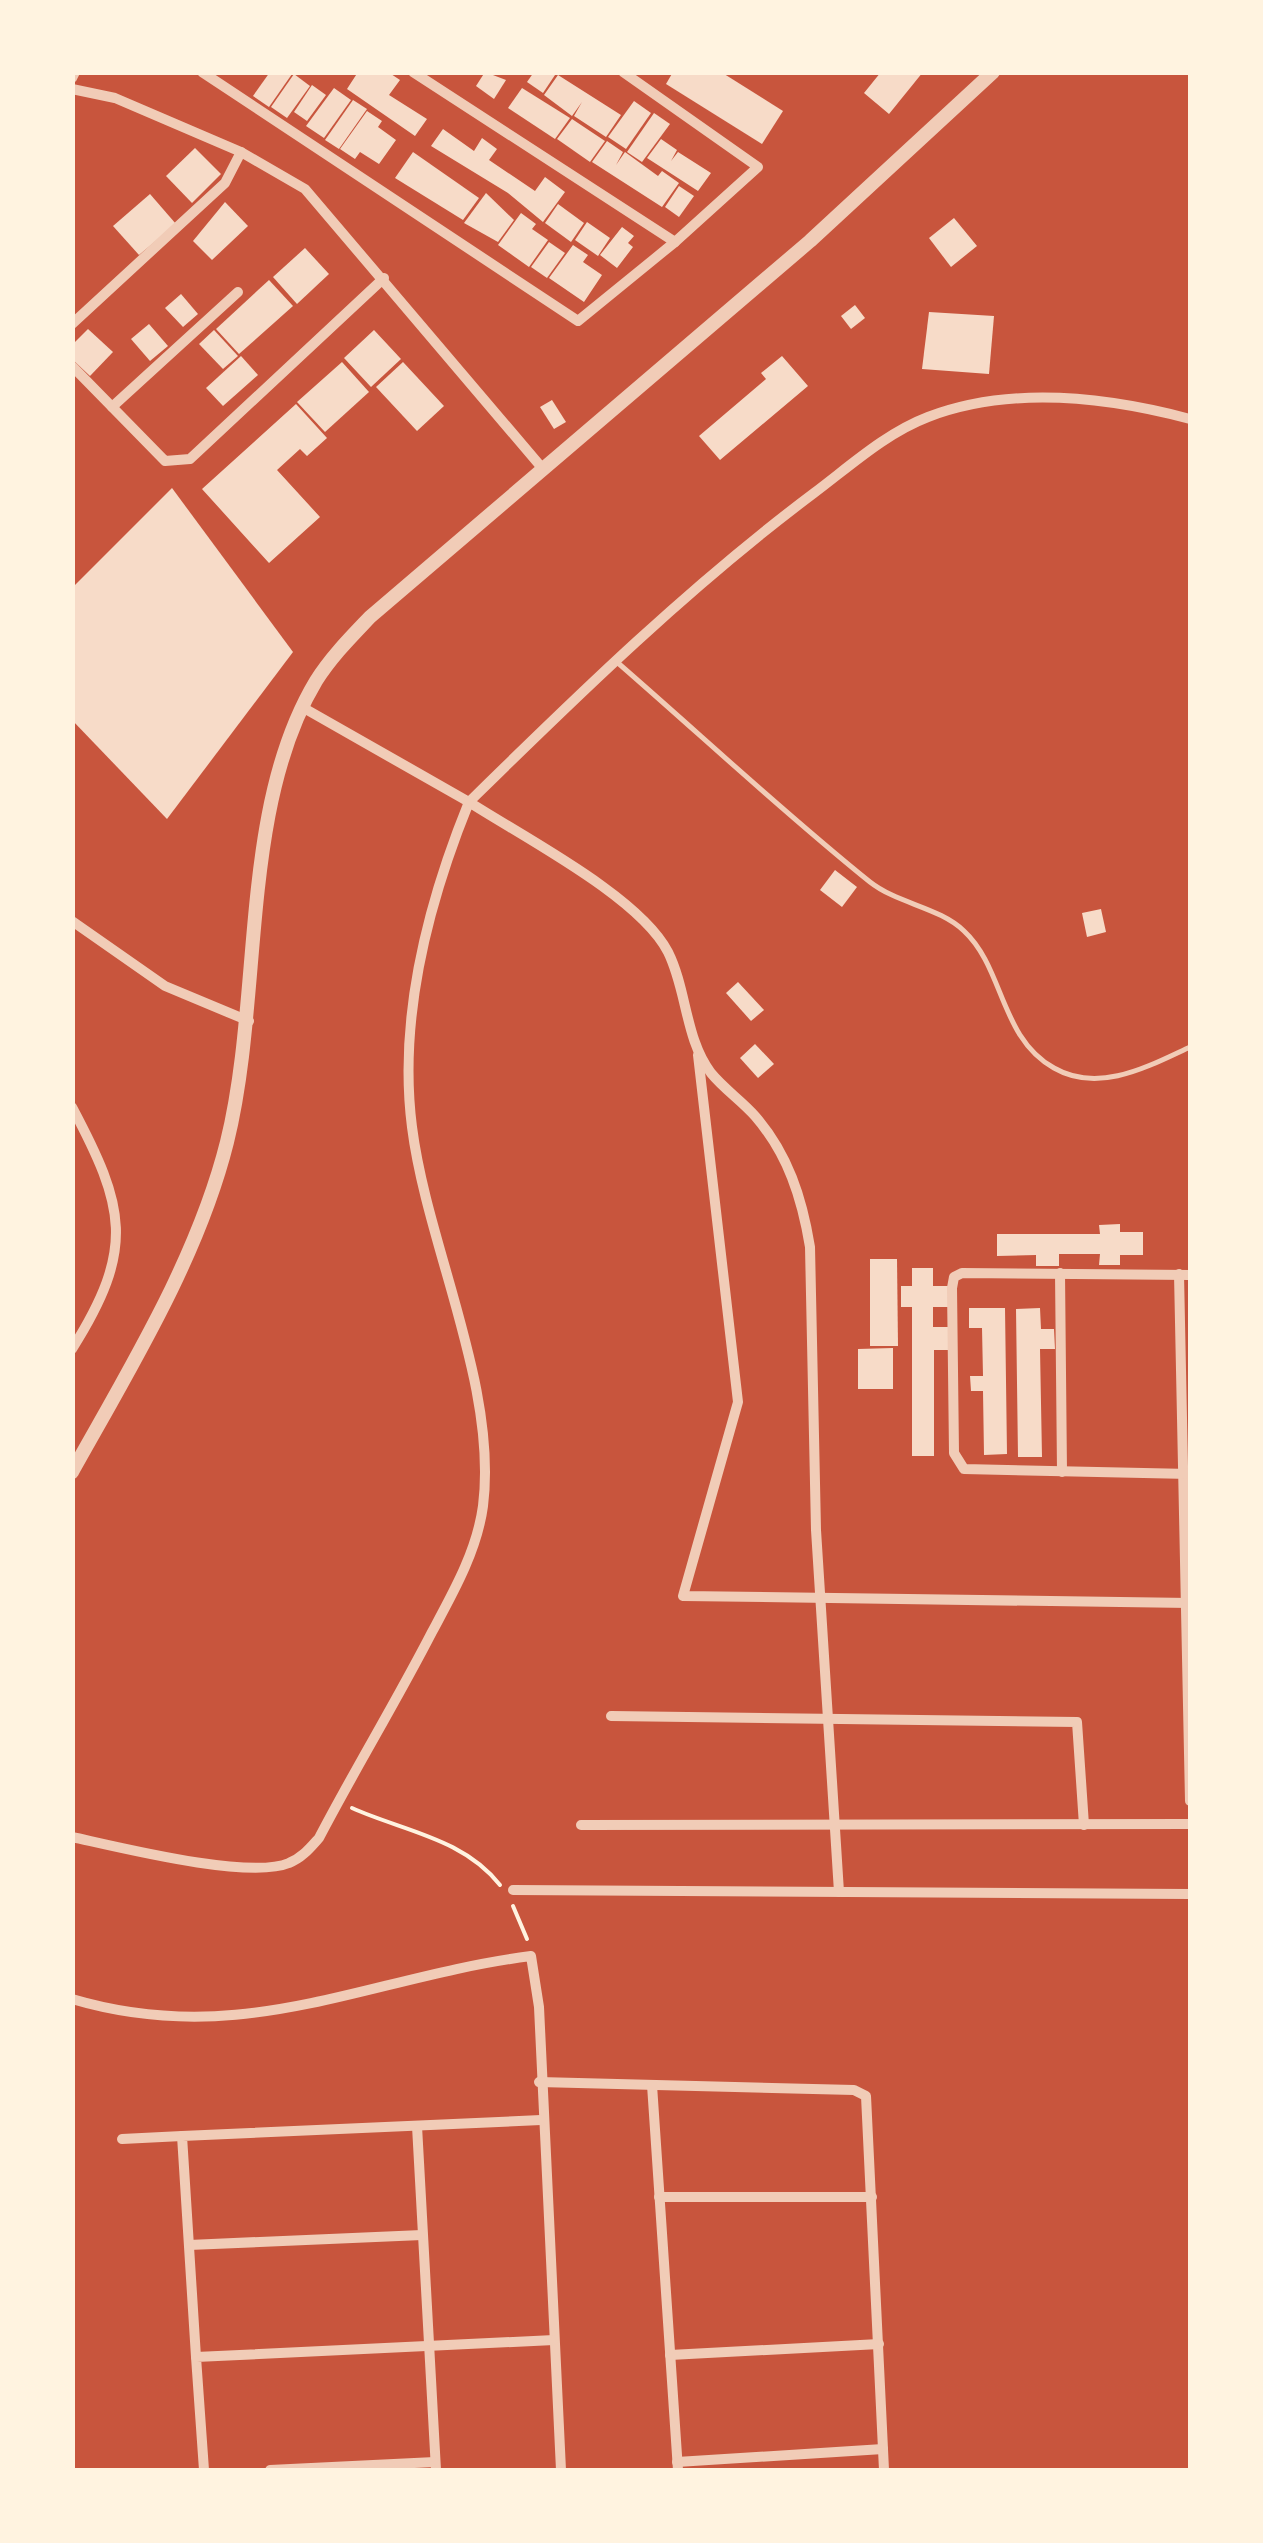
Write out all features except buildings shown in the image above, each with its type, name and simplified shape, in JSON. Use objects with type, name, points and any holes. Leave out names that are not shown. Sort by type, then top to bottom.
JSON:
[{"type":"street","points":[[202,72],[578,320],[675,242],[758,167],[623,72]]},
{"type":"street","points":[[413,72],[675,242]]},
{"type":"street","points":[[72,1472],[145,1336],[212,1188],[227,1141],[249,1021],[267,830],[276,784],[302,707],[339,650],[370,617],[810,241],[994,72]]},
{"type":"street","points":[[72,89],[115,98],[241,152],[305,188],[543,469]]},
{"type":"street","points":[[72,324],[226,183],[241,152]]},
{"type":"street","points":[[72,366],[166,462],[190,459],[384,278]]},
{"type":"street","points":[[112,407],[238,292]]},
{"type":"street","points":[[72,1837],[142,1853],[268,1868],[305,1854],[338,1802],[457,1585],[483,1506],[478,1417],[418,1158],[408,1088],[412,1016],[426,935],[442,870],[469,802],[614,660],[739,549],[890,436],[927,417],[998,401],[1045,398],[1133,404],[1190,419]]},
{"type":"street","points":[[302,707],[469,802],[616,898],[657,934],[679,982],[697,1049],[738,1402],[683,1596],[1189,1603]]},
{"type":"street","points":[[72,921],[153,978],[249,1021]]},
{"type":"street","points":[[697,1049],[712,1074],[775,1140],[804,1210],[810,1247],[820,1597],[839,1892]]},
{"type":"street","points":[[72,1108],[112,1186],[120,1232],[106,1279],[72,1348]]},
{"type":"street","points":[[1188,1474],[970,1471],[956,1460],[954,1277],[962,1273],[1185,1275],[1188,1474],[1190,1802]]},
{"type":"street","points":[[1060,1274],[1062,1472]]},
{"type":"street","points":[[611,1716],[1076,1722],[1084,1824]]},
{"type":"street","points":[[580,1825],[1190,1824]]},
{"type":"street","points":[[513,1890],[1190,1894]]},
{"type":"street","points":[[72,1999],[122,2012],[203,2018],[313,2006],[464,1964],[531,1956],[538,2007],[561,2470]]},
{"type":"street","points":[[539,2082],[862,2092],[868,2102],[884,2470]]},
{"type":"street","points":[[652,2085],[678,2466],[884,2449]]},
{"type":"street","points":[[122,2139],[541,2120]]},
{"type":"street","points":[[270,2470],[435,2466],[417,2126]]},
{"type":"street","points":[[182,2136],[204,2470]]},
{"type":"street","points":[[660,2196],[872,2197]]},
{"type":"street","points":[[188,2245],[422,2236]]},
{"type":"street","points":[[196,2357],[554,2340]]},
{"type":"street","points":[[670,2356],[879,2344]]},
{"type":"lane","points":[[614,660],[874,885],[965,932],[1019,1034],[1032,1053],[1054,1069],[1074,1076],[1116,1077],[1190,1047]]},
{"type":"path","points":[[338,1802],[430,1835],[478,1862],[513,1907],[531,1956]]}]
